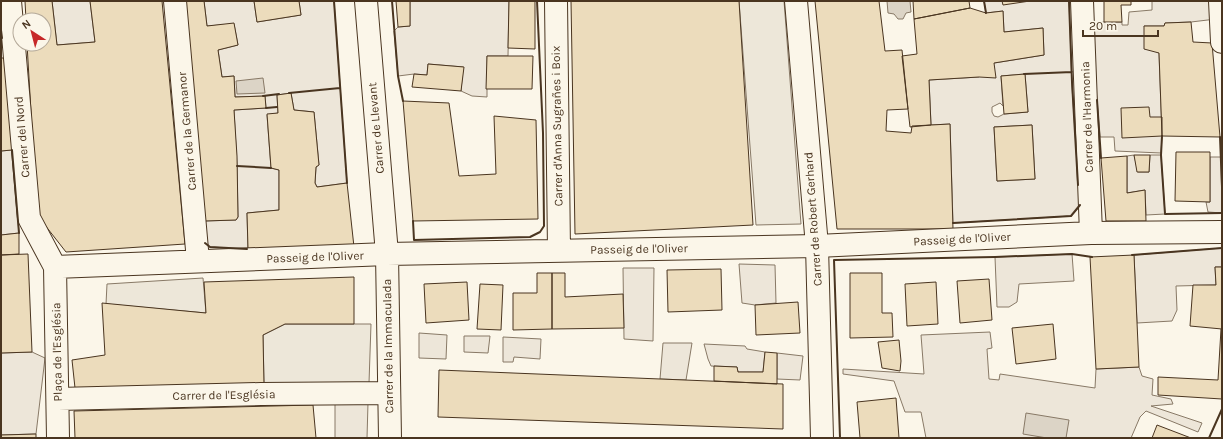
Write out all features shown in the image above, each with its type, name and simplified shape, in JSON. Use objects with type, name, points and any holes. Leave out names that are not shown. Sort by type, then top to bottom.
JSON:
[{"type":"street","name":"Carrer del Nord","points":[[10,1],[29,218],[55,267]]},
{"type":"street","name":"Carrer de la Germanor","points":[[176,1],[198,261]]},
{"type":"street","name":"Carrer de Llevant","points":[[366,1],[387,254]]},
{"type":"street","name":"Carrer d'Anna Sugrañes i Boix","points":[[556,1],[559,251]]},
{"type":"street","name":"Carrer de Robert Gerhard","points":[[796,1],[817,246],[822,438]]},
{"type":"street","name":"Carrer de l'Harmonia","points":[[1082,1],[1091,233]]},
{"type":"street","points":[[1220,1],[1222,42]]},
{"type":"street","name":"Passeig de l'Oliver","points":[[55,267],[387,254],[817,246],[1091,233],[1222,232]]},
{"type":"street","name":"Carrer de la Immaculada","points":[[387,254],[390,438]]},
{"type":"street","name":"Plaça de l'Església","points":[[55,267],[58,438]]},
{"type":"street","name":"Carrer de l'Església","points":[[58,399],[261,394],[389,393]]},
{"type":"shaded area","points":[[52,1],[90,1],[95,42],[57,45]]},
{"type":"shaded area","points":[[204,1],[254,1],[257,22],[301,15],[299,1],[334,1],[347,183],[317,187],[315,183],[316,167],[319,165],[314,112],[294,110],[291,93],[277,95],[278,113],[267,115],[271,168],[279,170],[279,210],[247,213],[248,249],[210,247],[206,244],[204,221],[236,220],[238,217],[234,110],[266,108],[265,96],[235,97],[234,76],[222,77],[218,50],[238,45],[234,24],[207,26]]},
{"type":"shaded area","points":[[410,1],[509,1],[508,56],[487,56],[487,97],[472,96],[461,91],[463,67],[428,64],[427,75],[414,74],[398,76],[394,31],[398,27],[410,26]]},
{"type":"shaded area","points":[[739,1],[784,1],[801,224],[756,225]]},
{"type":"shaded area","points":[[887,1],[910,1],[911,12],[906,13],[903,19],[898,19],[894,14],[888,13]]},
{"type":"shaded area","points":[[984,1],[1069,1],[1072,87],[1080,206],[1071,216],[953,223],[950,124],[931,125],[929,80],[979,77],[994,63],[1044,55],[1043,28],[1004,32],[1003,11],[986,13]],"holes":[[[1025,74],[1028,112],[1004,114],[998,117],[994,116],[992,107],[1000,103],[1003,106],[1001,76]],[[1032,125],[1035,179],[997,181],[994,127]]]},
{"type":"shaded area","points":[[1152,1],[1208,1],[1214,7],[1216,19],[1165,23],[1164,26],[1144,26],[1159,53],[1162,136],[1161,153],[1115,151],[1114,137],[1100,137],[1092,41],[1092,24],[1122,22],[1122,25],[1128,25],[1129,12],[1152,10]]},
{"type":"shaded area","points":[[263,78],[265,93],[237,94],[236,81]]},
{"type":"shaded area","points":[[12,150],[19,233],[1,235],[1,151]]},
{"type":"shaded area","points":[[1134,155],[1138,172],[1149,172],[1150,155],[1161,155],[1165,214],[1146,215],[1145,190],[1127,193],[1127,156]]},
{"type":"shaded area","points":[[1210,157],[1221,157],[1222,213],[1208,212],[1206,202],[1210,202]]},
{"type":"shaded area","points":[[1222,248],[1222,267],[1215,267],[1216,285],[1176,286],[1177,310],[1172,321],[1137,323],[1134,255]]},
{"type":"shaded area","points":[[1072,254],[1074,281],[1019,284],[1017,302],[1009,307],[997,307],[995,257]]},
{"type":"shaded area","points":[[739,264],[775,265],[776,303],[755,305],[742,303]]},
{"type":"shaded area","points":[[623,268],[654,268],[653,341],[624,339]]},
{"type":"shaded area","points":[[203,278],[206,313],[106,304],[107,284]]},
{"type":"shaded area","points":[[285,324],[371,324],[369,383],[264,385],[263,335]]},
{"type":"shaded area","points":[[990,332],[992,348],[987,349],[989,379],[999,380],[1000,374],[1095,388],[1096,369],[1139,367],[1142,376],[1153,379],[1152,395],[1171,399],[1173,404],[1151,406],[1202,423],[1198,432],[1146,411],[1140,417],[1131,438],[926,438],[921,412],[905,412],[894,381],[843,374],[843,369],[924,374],[921,335]]},
{"type":"shaded area","points":[[419,333],[447,335],[446,359],[419,358]]},
{"type":"shaded area","points":[[464,336],[490,336],[488,353],[464,352]]},
{"type":"shaded area","points":[[503,337],[541,339],[540,359],[514,357],[513,362],[503,362]]},
{"type":"shaded area","points":[[663,343],[692,343],[686,380],[660,379]]},
{"type":"shaded area","points":[[704,344],[745,346],[747,349],[765,352],[763,372],[738,372],[737,367],[711,366]]},
{"type":"shaded area","points":[[32,352],[45,358],[36,434],[1,435],[1,353]]},
{"type":"shaded area","points":[[777,353],[803,356],[800,380],[777,379]]},
{"type":"shaded area","points":[[335,403],[368,403],[367,438],[335,438]]},
{"type":"shaded area","points":[[1026,413],[1069,420],[1066,438],[1047,438],[1023,434]]},
{"type":"building","points":[[25,1],[52,1],[57,45],[95,42],[90,1],[162,1],[185,244],[66,252],[37,215],[27,52],[52,52],[52,12],[26,12]]},
{"type":"building","points":[[185,1],[204,1],[207,26],[234,23],[238,45],[218,50],[222,77],[234,76],[235,97],[265,96],[266,108],[234,110],[237,156],[238,217],[236,220],[204,221]]},
{"type":"building","points":[[254,1],[299,1],[301,15],[257,22]]},
{"type":"building","points":[[396,1],[410,1],[410,26],[398,27]]},
{"type":"building","points":[[509,1],[535,1],[535,49],[508,48]]},
{"type":"building","points":[[571,1],[739,1],[753,225],[575,234]]},
{"type":"building","points":[[815,1],[879,1],[885,51],[902,50],[908,109],[887,110],[886,131],[911,133],[912,126],[950,124],[953,229],[837,229]]},
{"type":"building","points":[[913,1],[969,1],[970,8],[914,19]]},
{"type":"building","points":[[1002,1],[1030,1],[1003,5]]},
{"type":"building","points":[[1104,1],[1131,1],[1131,5],[1121,5],[1122,22],[1104,22]]},
{"type":"building","points":[[970,8],[986,13],[1003,11],[1004,32],[1043,28],[1044,55],[994,63],[996,78],[979,77],[929,80],[931,125],[910,127],[902,56],[917,54],[914,19]]},
{"type":"building","points":[[1191,22],[1193,42],[1212,43],[1220,137],[1162,136],[1159,53],[1144,49],[1144,26],[1164,26],[1165,23]]},
{"type":"building","points":[[487,56],[533,56],[532,89],[486,89]]},
{"type":"building","points":[[1,58],[5,58],[12,150],[1,151]]},
{"type":"building","points":[[428,64],[464,67],[461,91],[412,87],[414,74],[427,75]]},
{"type":"building","points":[[1025,74],[1028,112],[1004,114],[1001,76]]},
{"type":"building","points":[[291,93],[294,110],[314,112],[319,165],[316,167],[315,183],[317,187],[347,183],[354,247],[248,249],[247,213],[279,210],[279,170],[271,168],[267,114],[278,113],[277,95]]},
{"type":"building","points":[[403,101],[449,103],[459,176],[496,174],[494,116],[536,120],[538,219],[413,221]]},
{"type":"building","points":[[1149,107],[1150,117],[1162,117],[1162,136],[1122,138],[1121,108]]},
{"type":"building","points":[[1032,125],[1035,179],[997,181],[994,127]]},
{"type":"building","points":[[1176,152],[1210,152],[1210,202],[1175,201]]},
{"type":"building","points":[[1134,155],[1150,155],[1149,172],[1137,172]]},
{"type":"building","points":[[1127,156],[1127,193],[1145,190],[1146,221],[1106,221],[1101,158]]},
{"type":"building","points":[[19,233],[19,254],[1,255],[1,235]]},
{"type":"building","points":[[28,254],[32,352],[1,353],[1,255]]},
{"type":"building","points":[[1134,255],[1139,367],[1096,369],[1090,257]]},
{"type":"building","points":[[1215,267],[1222,267],[1222,329],[1190,326],[1193,285],[1216,285]]},
{"type":"building","points":[[721,269],[722,310],[668,312],[667,270]]},
{"type":"building","points":[[537,273],[552,273],[552,329],[513,330],[513,293],[537,293]]},
{"type":"building","points":[[552,273],[565,273],[565,297],[623,294],[624,328],[552,329]]},
{"type":"building","points":[[850,273],[882,273],[882,313],[892,313],[893,337],[850,338]]},
{"type":"building","points":[[354,277],[354,324],[285,324],[263,335],[264,385],[75,388],[72,360],[105,355],[102,303],[206,313],[204,282]]},
{"type":"building","points":[[989,279],[992,320],[960,323],[957,281]]},
{"type":"building","points":[[467,282],[469,320],[426,323],[424,284]]},
{"type":"building","points":[[936,282],[938,324],[907,326],[905,284]]},
{"type":"building","points":[[480,284],[503,285],[501,330],[477,329]]},
{"type":"building","points":[[798,302],[800,333],[756,335],[755,305]]},
{"type":"building","points":[[1053,324],[1056,359],[1016,364],[1012,328]]},
{"type":"building","points":[[1221,329],[1222,399],[1158,395],[1158,377],[1218,380]]},
{"type":"building","points":[[899,340],[901,361],[900,371],[882,368],[878,342]]},
{"type":"building","points":[[765,352],[777,353],[777,384],[714,381],[714,366],[737,367],[738,372],[763,372]]},
{"type":"building","points":[[439,370],[783,384],[783,429],[438,417]]},
{"type":"building","points":[[896,398],[899,438],[860,438],[857,402]]},
{"type":"building","points":[[313,405],[316,438],[75,438],[74,411]]},
{"type":"building","points":[[1157,425],[1191,438],[1152,438]]},
{"type":"building","points":[[36,434],[36,438],[1,438],[1,435]]},
{"type":"wall","points":[[334,1],[347,183]]},
{"type":"wall","points":[[392,1],[398,76],[403,101]]},
{"type":"wall","points":[[413,221],[414,240],[530,237],[540,232],[544,226],[543,133],[537,1]]},
{"type":"wall","points":[[984,1],[986,13]]},
{"type":"wall","points":[[1069,1],[1078,185]]},
{"type":"wall","points":[[1,30],[2,38]]},
{"type":"wall","points":[[1024,74],[1072,72]]},
{"type":"wall","points":[[289,93],[340,88]]},
{"type":"wall","points":[[263,96],[279,94]]},
{"type":"wall","points":[[1097,100],[1101,158]]},
{"type":"wall","points":[[266,108],[277,107]]},
{"type":"wall","points":[[1162,136],[1161,155],[1165,214],[1222,213]]},
{"type":"wall","points":[[1220,137],[1222,187]]},
{"type":"wall","points":[[12,150],[19,233]]},
{"type":"wall","points":[[237,166],[271,168]]},
{"type":"wall","points":[[953,223],[1071,216],[1080,205]]},
{"type":"wall","points":[[205,243],[210,247],[247,249]]},
{"type":"wall","points":[[1132,255],[1222,248]]},
{"type":"wall","points":[[840,438],[834,260],[1072,254],[1092,257]]},
{"type":"wall","points":[[1209,438],[1222,409]]}]
